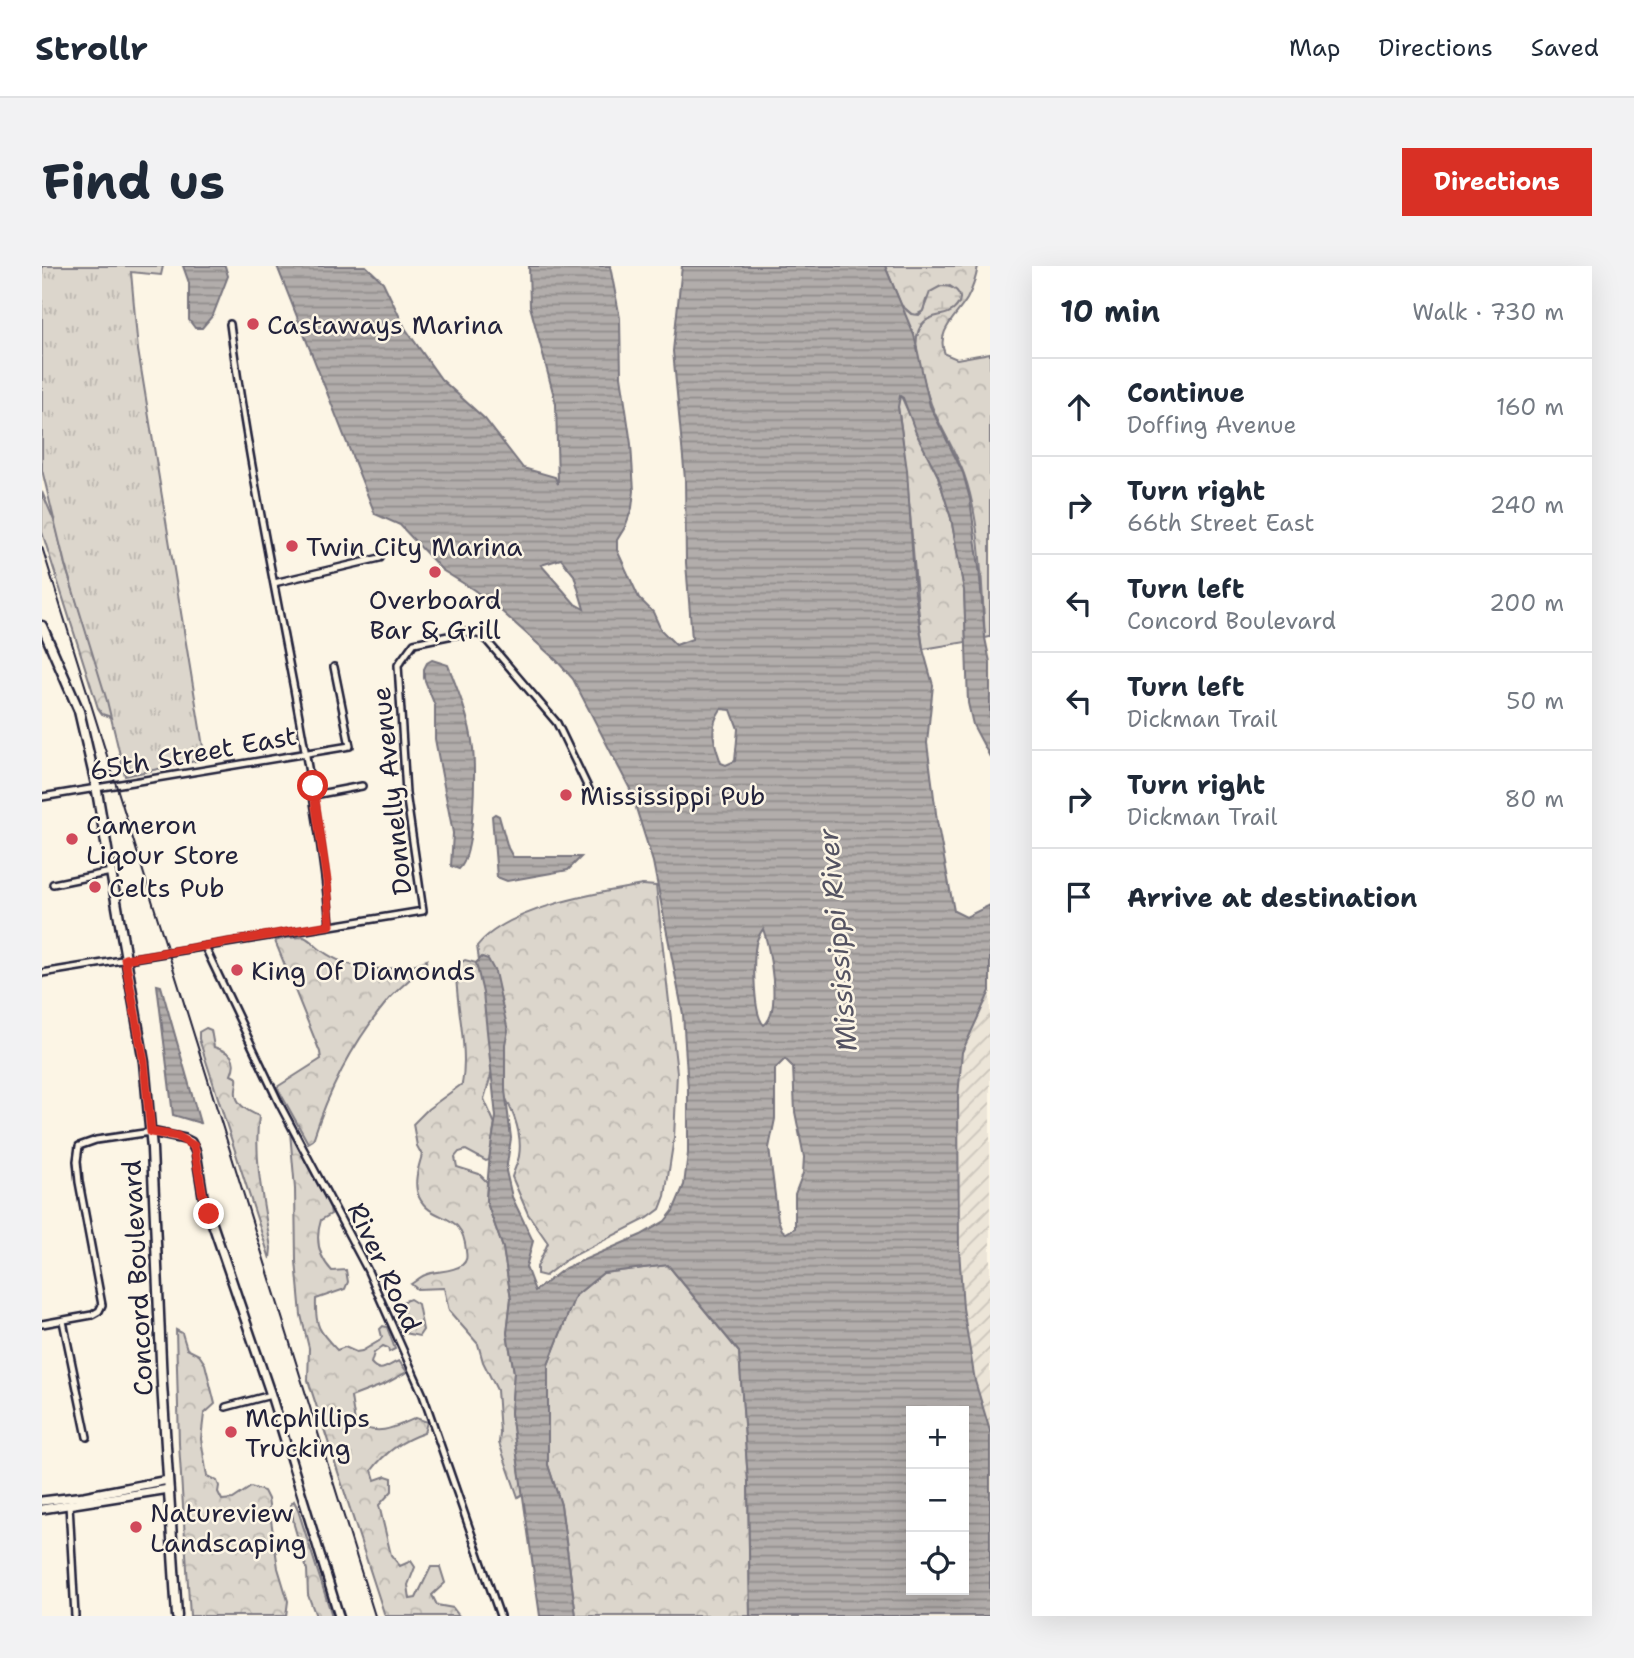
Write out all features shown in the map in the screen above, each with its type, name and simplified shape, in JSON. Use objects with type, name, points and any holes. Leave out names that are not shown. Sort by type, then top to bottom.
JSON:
[{"type":"main road","name":"Concord Boulevard","points":[[42,626],[79,711],[97,789],[144,1062],[151,1132],[177,1616]]},
{"type":"street","points":[[42,973],[330,925],[327,881],[314,795],[242,412],[230,324]]},
{"type":"street","points":[[274,583],[380,558]]},
{"type":"street","name":"Donnelly Avenue","points":[[330,925],[423,911],[406,793],[398,677],[398,665],[414,643],[468,632],[482,635],[557,723],[591,794]]},
{"type":"street","name":"65th Street East","points":[[42,797],[350,746],[334,667]]},
{"type":"street","points":[[314,795],[362,786]]},
{"type":"street","points":[[53,884],[111,872]]},
{"type":"street","name":"River Road","points":[[205,947],[281,1105],[367,1269],[423,1395],[500,1616]]},
{"type":"street","points":[[42,1324],[92,1315],[99,1311],[102,1305],[79,1182],[79,1146],[96,1140],[151,1132],[177,1136],[194,1146],[203,1196],[271,1395],[339,1616]]},
{"type":"street","points":[[63,1321],[87,1437]]},
{"type":"street","points":[[226,1407],[271,1395]]},
{"type":"street","points":[[42,1509],[168,1485]]},
{"type":"street","points":[[42,1501],[69,1502]]},
{"type":"street","points":[[69,1502],[75,1616]]},
{"type":"shaded area","points":[[990,991],[990,1431],[975,1381],[963,1308],[959,1249],[958,1097],[962,1052]]},
{"type":"green space","points":[[42,266],[163,266],[161,275],[131,272],[138,350],[205,759],[125,776],[107,701],[65,564],[42,470]]},
{"type":"green space","points":[[885,266],[978,266],[969,295],[945,331],[943,346],[945,354],[957,359],[990,353],[990,637],[985,638],[980,555],[970,493],[959,462],[927,393],[917,351],[917,339],[923,324],[931,317],[956,307],[958,294],[950,286],[926,300],[923,311],[914,316],[901,305]]},
{"type":"green space","points":[[941,286],[949,287],[959,294],[957,306],[952,311],[922,324],[916,344],[901,305],[911,314],[919,315],[930,292]]},
{"type":"green space","points":[[901,396],[938,476],[951,518],[964,590],[966,642],[923,649],[898,407],[898,399]]},
{"type":"green space","points":[[42,492],[56,525],[65,565],[113,713],[111,717],[102,714],[98,708],[42,532]]},
{"type":"green space","points":[[643,885],[656,886],[677,1073],[674,1138],[665,1196],[660,1209],[648,1218],[567,1259],[545,1276],[537,1274],[537,1267],[548,1243],[528,1214],[512,1177],[519,1156],[519,1134],[508,1102],[492,1072],[484,1099],[495,1124],[489,1160],[486,1161],[466,1150],[455,1157],[457,1167],[479,1174],[487,1182],[486,1200],[503,1248],[511,1298],[507,1333],[514,1372],[511,1413],[523,1494],[518,1497],[499,1443],[497,1390],[483,1362],[478,1344],[449,1311],[444,1288],[417,1289],[411,1284],[429,1273],[458,1268],[466,1260],[464,1238],[459,1229],[431,1211],[417,1192],[416,1181],[422,1155],[417,1146],[413,1124],[428,1109],[462,1084],[464,1055],[456,966],[465,960],[476,963],[479,960],[477,946],[491,933],[530,912],[578,898]]},
{"type":"green space","points":[[304,937],[333,957],[359,967],[387,969],[427,960],[376,1015],[335,1084],[313,1140],[308,1143],[277,1087],[321,1059],[275,941]]},
{"type":"green space","points":[[206,1028],[211,1030],[214,1047],[228,1053],[233,1060],[231,1075],[237,1078],[237,1099],[247,1110],[259,1116],[258,1165],[271,1248],[270,1259],[199,1039],[199,1032]]},
{"type":"green space","points":[[290,1132],[330,1208],[331,1214],[321,1220],[319,1227],[321,1253],[332,1271],[346,1270],[348,1282],[345,1289],[316,1299],[319,1328],[337,1350],[345,1347],[356,1352],[379,1341],[382,1337],[380,1329],[387,1327],[395,1349],[389,1352],[388,1348],[383,1346],[374,1353],[371,1363],[381,1369],[399,1361],[407,1372],[351,1397],[355,1423],[371,1430],[386,1430],[416,1418],[427,1422],[424,1433],[395,1447],[372,1470],[375,1480],[386,1476],[392,1478],[392,1491],[379,1505],[391,1555],[400,1566],[411,1561],[415,1567],[408,1585],[410,1599],[416,1598],[431,1567],[440,1567],[445,1583],[432,1595],[437,1605],[453,1608],[459,1616],[385,1616],[308,1380],[309,1348],[301,1315],[296,1261],[295,1189]]},
{"type":"green space","points":[[668,1265],[739,1352],[748,1481],[750,1616],[576,1616],[561,1505],[548,1465],[548,1365],[575,1296],[603,1273]]},
{"type":"green space","points":[[410,1299],[418,1304],[423,1330],[419,1336],[404,1333],[393,1305]]},
{"type":"green space","points":[[176,1330],[182,1333],[187,1349],[199,1355],[205,1364],[215,1404],[204,1414],[201,1439],[207,1476],[217,1481],[222,1500],[233,1499],[251,1487],[264,1491],[268,1499],[278,1568],[288,1601],[286,1616],[190,1616],[179,1444]]},
{"type":"green space","points":[[294,1501],[332,1616],[316,1616],[308,1595],[307,1570],[294,1525],[291,1504]]},
{"type":"water","points":[[183,266],[225,266],[228,276],[213,315],[202,328],[195,328],[189,320],[189,283]]},
{"type":"water","name":"Mississippi River","points":[[277,266],[366,266],[383,282],[405,328],[441,379],[485,419],[523,468],[555,477],[558,484],[556,404],[530,306],[529,266],[610,266],[620,318],[621,376],[631,444],[634,491],[632,508],[617,540],[617,550],[639,598],[653,612],[661,630],[676,645],[692,639],[686,563],[685,479],[673,351],[682,266],[885,266],[914,335],[930,406],[963,473],[970,499],[990,662],[990,757],[973,725],[968,703],[964,590],[951,518],[938,476],[900,396],[898,407],[907,470],[915,593],[923,649],[933,685],[927,743],[937,821],[954,911],[966,917],[990,905],[990,991],[962,1052],[958,1097],[959,1249],[963,1308],[975,1381],[990,1431],[990,1616],[750,1616],[748,1481],[739,1352],[668,1265],[603,1273],[575,1296],[548,1365],[548,1465],[561,1505],[576,1616],[540,1616],[511,1413],[514,1372],[507,1333],[511,1298],[503,1248],[486,1200],[496,1117],[483,993],[476,963],[482,957],[488,959],[495,972],[508,1031],[505,1044],[505,1090],[511,1138],[506,1171],[512,1197],[533,1241],[526,1267],[535,1291],[565,1268],[641,1235],[665,1221],[673,1211],[684,1185],[688,1153],[688,1089],[683,1014],[653,862],[630,789],[573,679],[499,609],[442,570],[400,525],[375,514]],"holes":[[[561,559],[574,575],[584,609],[575,604],[541,565]],[[721,709],[731,710],[738,729],[735,761],[726,765],[721,763],[714,742],[713,729]],[[763,929],[773,979],[772,1007],[764,1025],[758,1011],[754,974],[756,944]],[[785,1059],[793,1067],[795,1112],[804,1157],[803,1173],[795,1194],[795,1228],[786,1233],[778,1219],[769,1148],[775,1119],[775,1069]]]},
{"type":"water","points":[[432,660],[448,665],[460,695],[473,748],[471,831],[464,861],[459,869],[451,866],[453,833],[435,739],[435,706],[424,678],[424,669]]},
{"type":"water","points":[[492,816],[499,816],[513,857],[581,857],[568,870],[507,881],[497,877]]},
{"type":"water","points":[[157,985],[161,986],[200,1123],[173,1115]]},
{"type":"railway","points":[[42,547],[375,1616]]},
{"type":"place","name":"Castaways Marina","points":[[253,324]]},
{"type":"place","name":"Twin City Marina","points":[[292,546]]},
{"type":"place","name":"Overboard Bar & Grill","points":[[435,572]]},
{"type":"place","name":"Mississippi Pub","points":[[566,795]]},
{"type":"place","name":"Cameron Liqour Store","points":[[72,839]]},
{"type":"place","name":"Celts Pub","points":[[95,887]]},
{"type":"place","name":"King Of Diamonds","points":[[237,970]]},
{"type":"place","name":"Mcphillips Trucking","points":[[231,1432]]},
{"type":"place","name":"Natureview Landscaping","points":[[136,1527]]},
{"type":"route","points":[[209,1214],[194,1146],[177,1136],[151,1132],[144,1062],[125,959],[330,925],[327,881],[313,786]]}]
